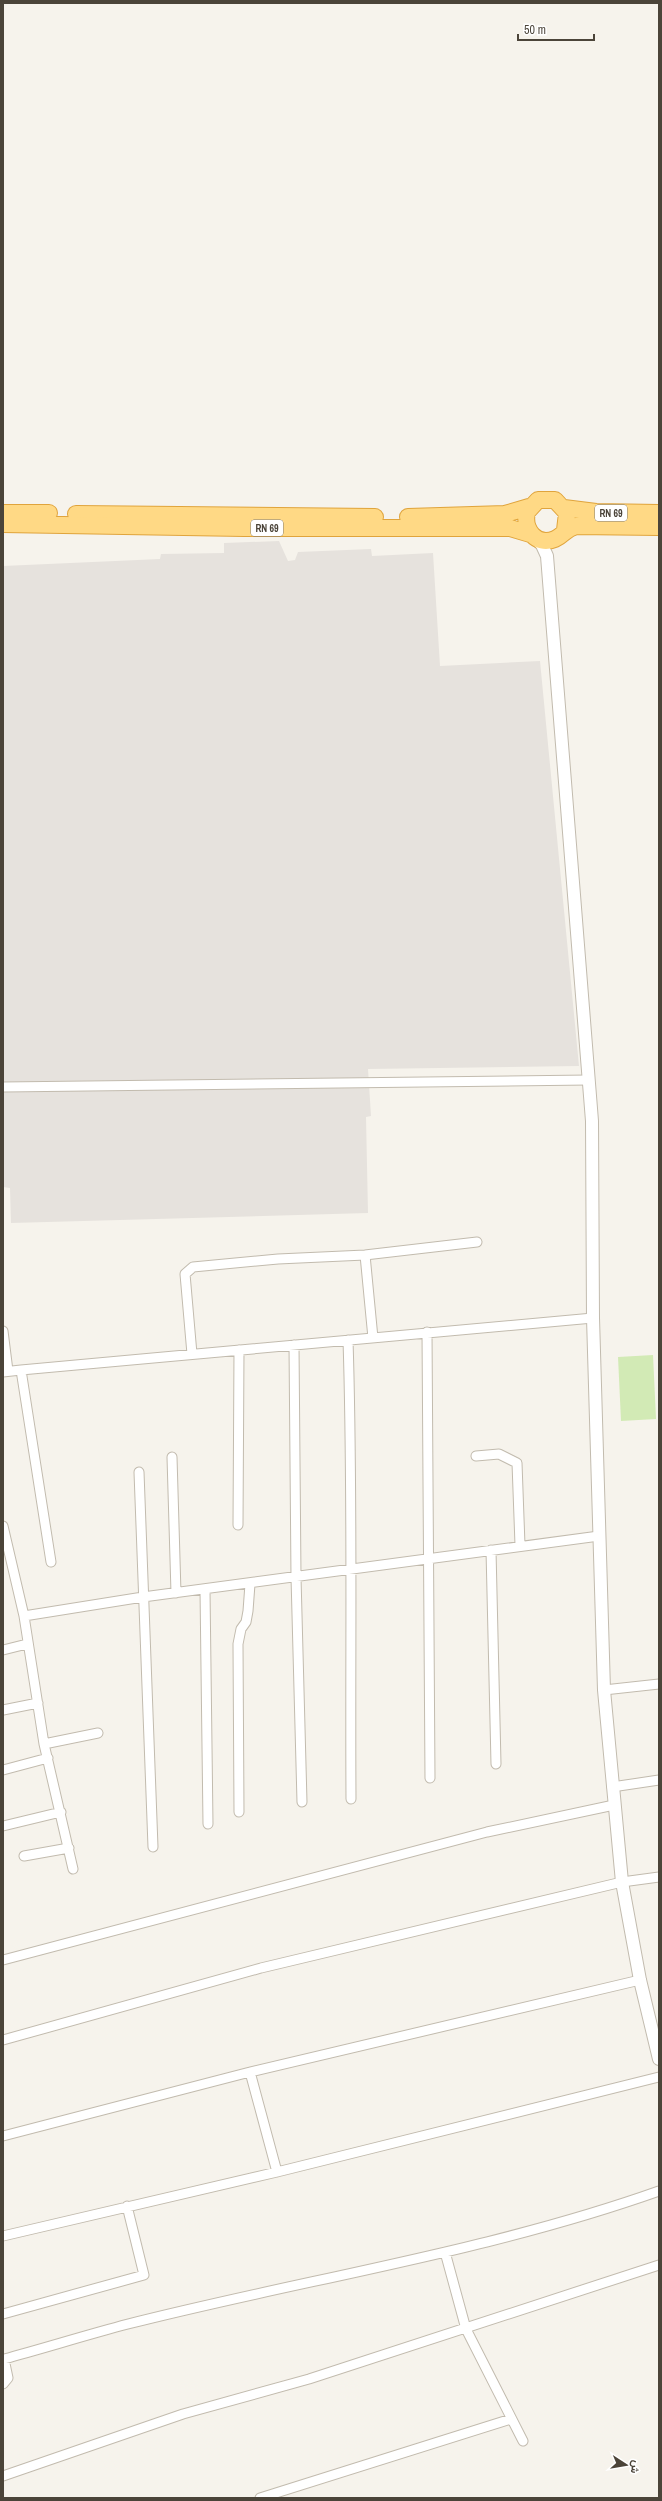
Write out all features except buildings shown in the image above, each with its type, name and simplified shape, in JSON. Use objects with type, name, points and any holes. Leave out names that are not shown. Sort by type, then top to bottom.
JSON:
[{"type":"highway","points":[[550,498],[564,508],[568,519],[561,534],[546,541],[533,536],[526,523],[529,507],[538,500],[550,498]]},
{"type":"highway","name":"RN 69","points":[[3,513],[394,517],[505,514],[529,507]]},
{"type":"highway","name":"RN 69","points":[[564,508],[596,512],[659,513]]},
{"type":"highway","name":"RN 69","points":[[3,524],[244,528],[510,528],[533,536]]},
{"type":"highway","name":"RN 69","points":[[561,534],[576,526],[659,527]]},
{"type":"street","points":[[547,556],[561,534]]},
{"type":"street","points":[[533,536],[542,545],[547,556],[592,1121],[593,1318],[599,1536],[604,1690],[612,1787],[622,1882],[640,1980],[656,2034],[659,2059]]},
{"type":"street","points":[[3,1088],[589,1080]]},
{"type":"street","points":[[192,1354],[185,1274],[193,1268],[278,1258],[365,1256],[477,1242]]},
{"type":"street","points":[[365,1256],[373,1338]]},
{"type":"street","points":[[3,1331],[5,1372],[427,1332],[593,1318]]},
{"type":"street","points":[[427,1332],[430,1778]]},
{"type":"street","points":[[348,1340],[352,1522],[350,1569],[351,1799]]},
{"type":"street","points":[[294,1345],[296,1577],[302,1802]]},
{"type":"street","points":[[238,1524],[239,1350]]},
{"type":"street","points":[[21,1370],[51,1562]]},
{"type":"street","points":[[476,1456],[499,1454],[517,1463],[520,1545]]},
{"type":"street","points":[[172,1457],[176,1593]]},
{"type":"street","points":[[139,1472],[153,1847]]},
{"type":"street","points":[[3,1526],[7,1564],[24,1616],[27,1644],[44,1744],[73,1869]]},
{"type":"street","points":[[24,1616],[143,1597],[250,1584],[520,1545],[599,1536]]},
{"type":"street","points":[[491,1550],[496,1764]]},
{"type":"street","points":[[239,1812],[238,1644],[241,1629],[246,1622],[250,1584]]},
{"type":"street","points":[[205,1590],[208,1824]]},
{"type":"street","points":[[3,1650],[27,1644]]},
{"type":"street","points":[[604,1690],[659,1684]]},
{"type":"street","points":[[3,1710],[38,1703]]},
{"type":"street","points":[[44,1744],[98,1733]]},
{"type":"street","points":[[3,1770],[48,1758]]},
{"type":"street","points":[[612,1787],[659,1780]]},
{"type":"street","points":[[3,1960],[487,1832],[614,1805]]},
{"type":"street","points":[[3,1826],[61,1812]]},
{"type":"street","points":[[24,1856],[69,1848]]},
{"type":"street","points":[[3,2040],[261,1968],[622,1882],[659,1877]]},
{"type":"street","points":[[3,2136],[250,2072],[640,1980]]},
{"type":"street","points":[[250,2072],[277,2172]]},
{"type":"street","points":[[3,2236],[277,2172],[659,2077]]},
{"type":"street","points":[[3,2384],[8,2378],[3,2358],[128,2324],[511,2237],[601,2211],[659,2191]]},
{"type":"street","points":[[3,2314],[144,2275],[127,2206]]},
{"type":"street","points":[[445,2252],[466,2329],[523,2441]]},
{"type":"street","points":[[3,2476],[183,2414],[309,2379],[659,2265]]},
{"type":"street","points":[[260,2498],[511,2419]]},
{"type":"shaded area","points":[[279,541],[288,561],[295,560],[298,552],[371,549],[372,556],[433,553],[440,666],[540,661],[579,1066],[368,1069],[371,1116],[366,1117],[368,1213],[11,1223],[10,1188],[3,1187],[3,566],[160,559],[161,554],[224,553],[224,543]]},
{"type":"green space","points":[[653,1355],[656,1419],[621,1421],[618,1357]]}]
